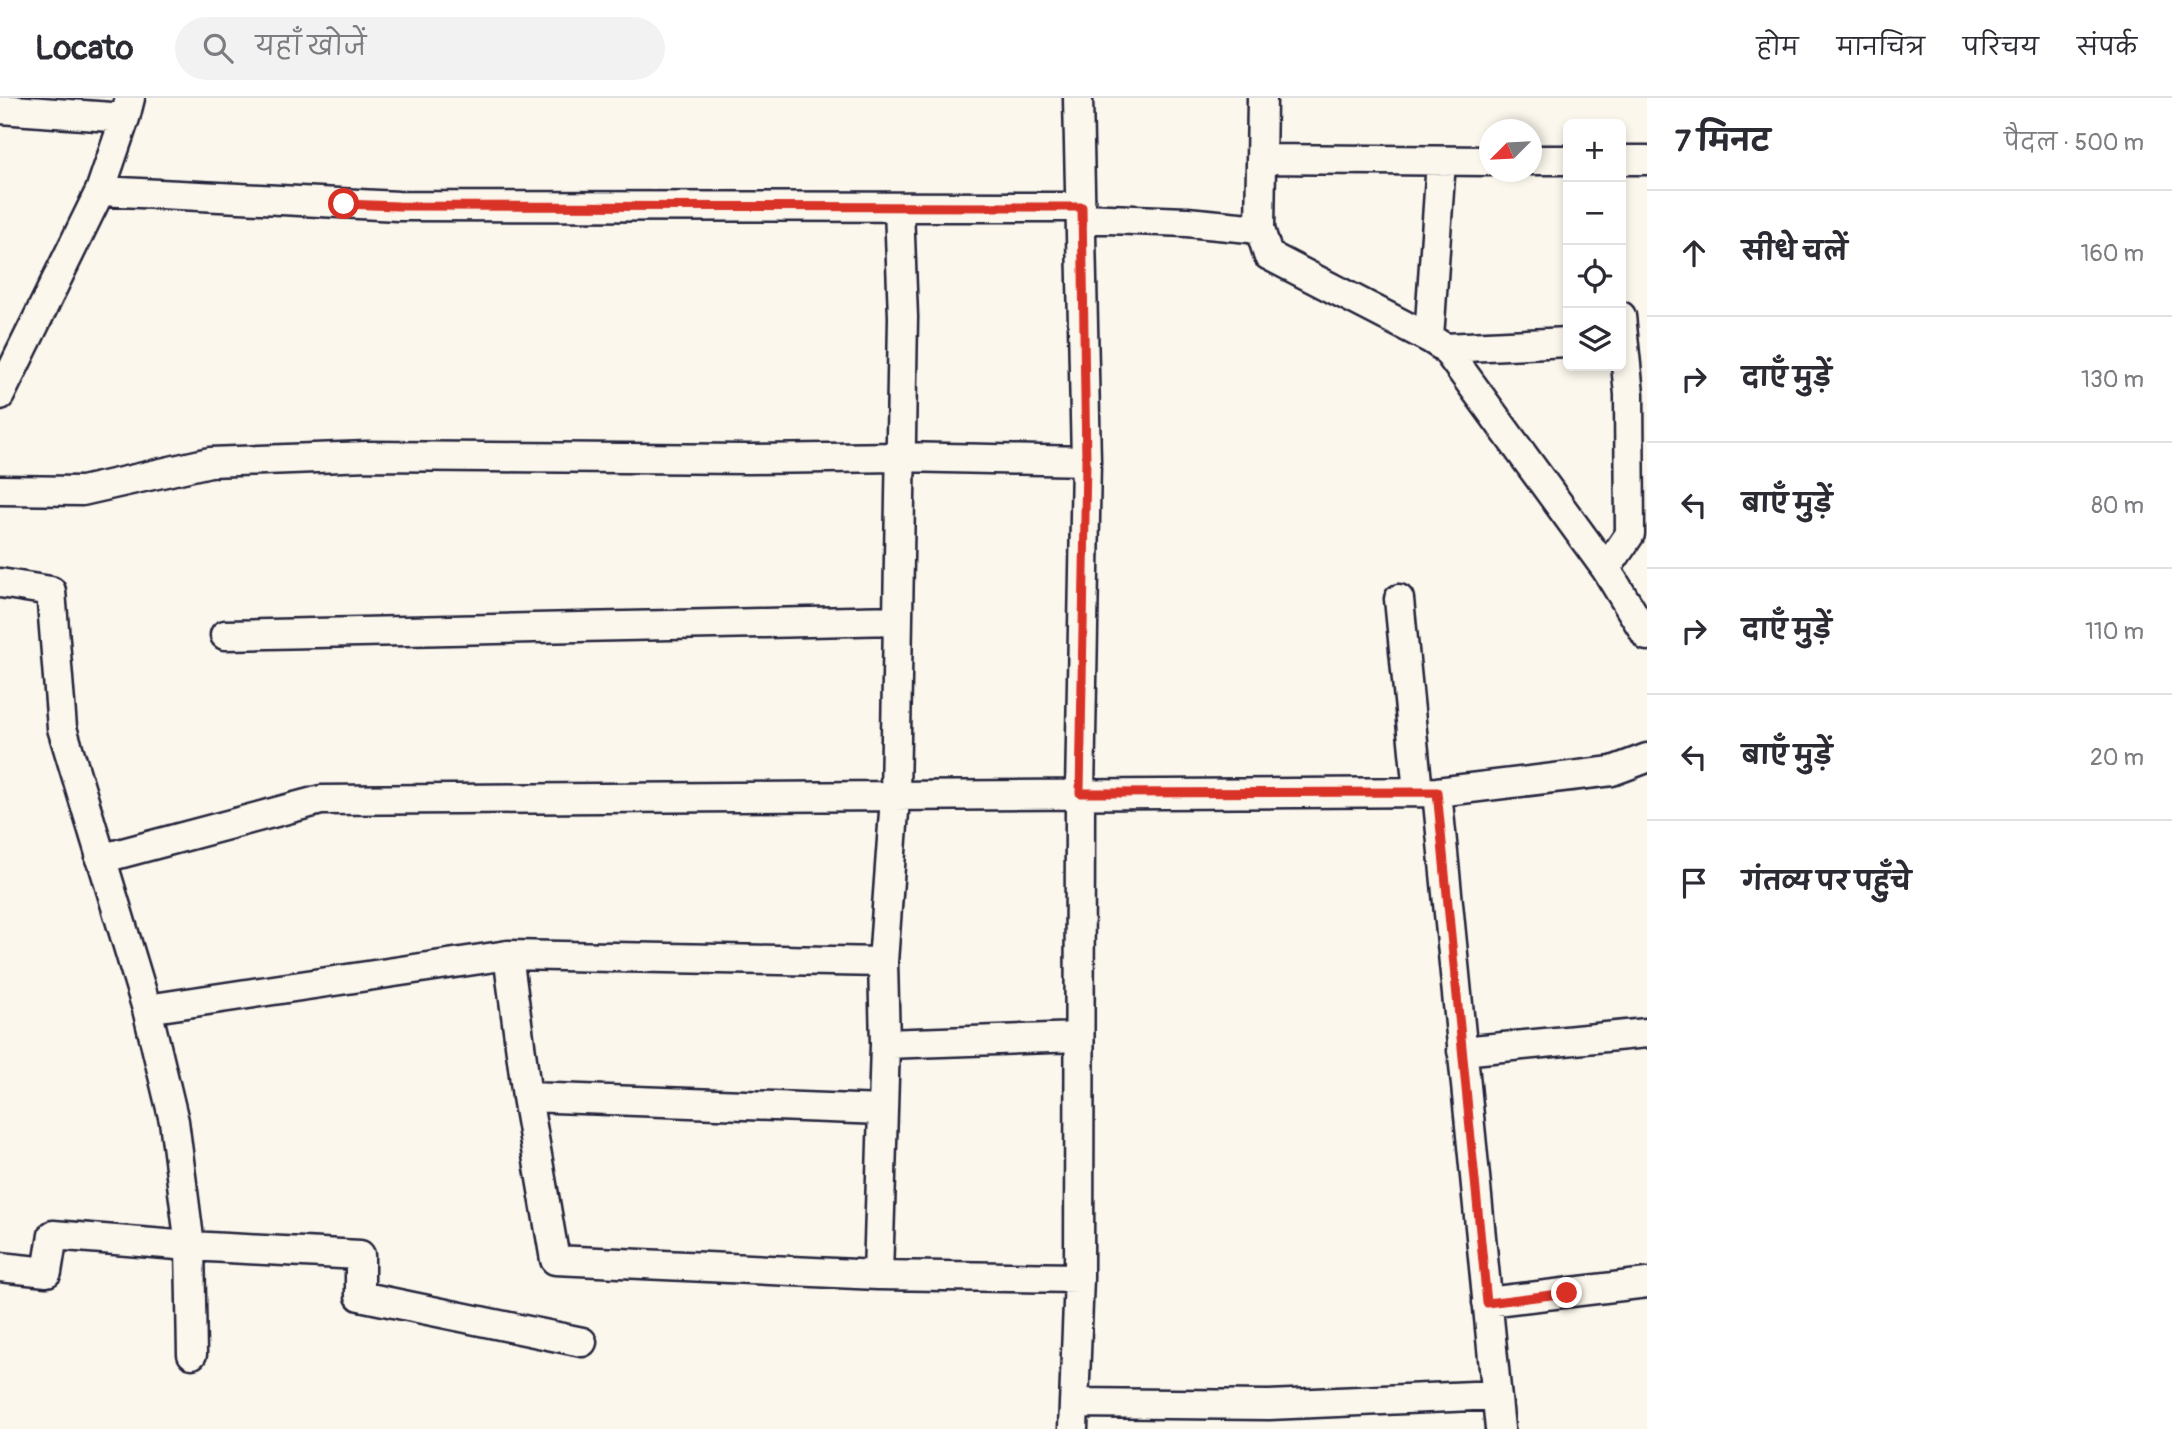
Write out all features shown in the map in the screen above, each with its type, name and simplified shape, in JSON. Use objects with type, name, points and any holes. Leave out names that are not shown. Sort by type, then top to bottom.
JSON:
[{"type":"street","points":[[1079,98],[1086,461],[1080,793],[1079,1278],[1074,1416],[1496,1395]]},
{"type":"street","points":[[1262,98],[1260,229],[1268,255],[1437,343],[1606,569],[1647,636]]},
{"type":"street","points":[[0,109],[128,108],[100,191],[0,395]]},
{"type":"street","points":[[1261,159],[1479,160]]},
{"type":"street","points":[[1542,160],[1563,160]]},
{"type":"street","points":[[1626,160],[1647,160]]},
{"type":"street","points":[[1437,343],[1441,161]]},
{"type":"street","points":[[100,191],[398,206],[900,208],[1082,213],[1260,229]]},
{"type":"street","points":[[877,1275],[885,1044],[883,962],[895,797],[903,317],[900,208]]},
{"type":"street","points":[[1437,343],[1563,342]]},
{"type":"street","points":[[1606,569],[1630,534],[1638,393],[1626,350]]},
{"type":"street","points":[[0,490],[82,491],[210,462],[355,456],[900,457],[1086,461]]},
{"type":"street","points":[[0,583],[51,591],[62,728],[147,1009],[174,1121],[190,1246],[192,1354]]},
{"type":"street","points":[[1399,599],[1462,1051],[1500,1429]]},
{"type":"street","points":[[225,635],[897,621]]},
{"type":"street","points":[[100,859],[321,800],[1428,792],[1612,771],[1647,758]]},
{"type":"street","points":[[147,1009],[508,955],[883,962]]},
{"type":"street","points":[[508,955],[527,1097],[555,1261],[877,1275],[1079,1278]]},
{"type":"street","points":[[1462,1051],[1647,1033]]},
{"type":"street","points":[[885,1044],[1079,1037]]},
{"type":"street","points":[[527,1097],[883,1110]]},
{"type":"street","points":[[0,1266],[47,1272],[53,1235],[360,1255],[360,1296],[582,1342]]},
{"type":"street","points":[[1487,1303],[1647,1283]]},
{"type":"route","points":[[344,204],[1082,207],[1086,461],[1080,793],[1437,792],[1487,1303],[1567,1293]]}]
